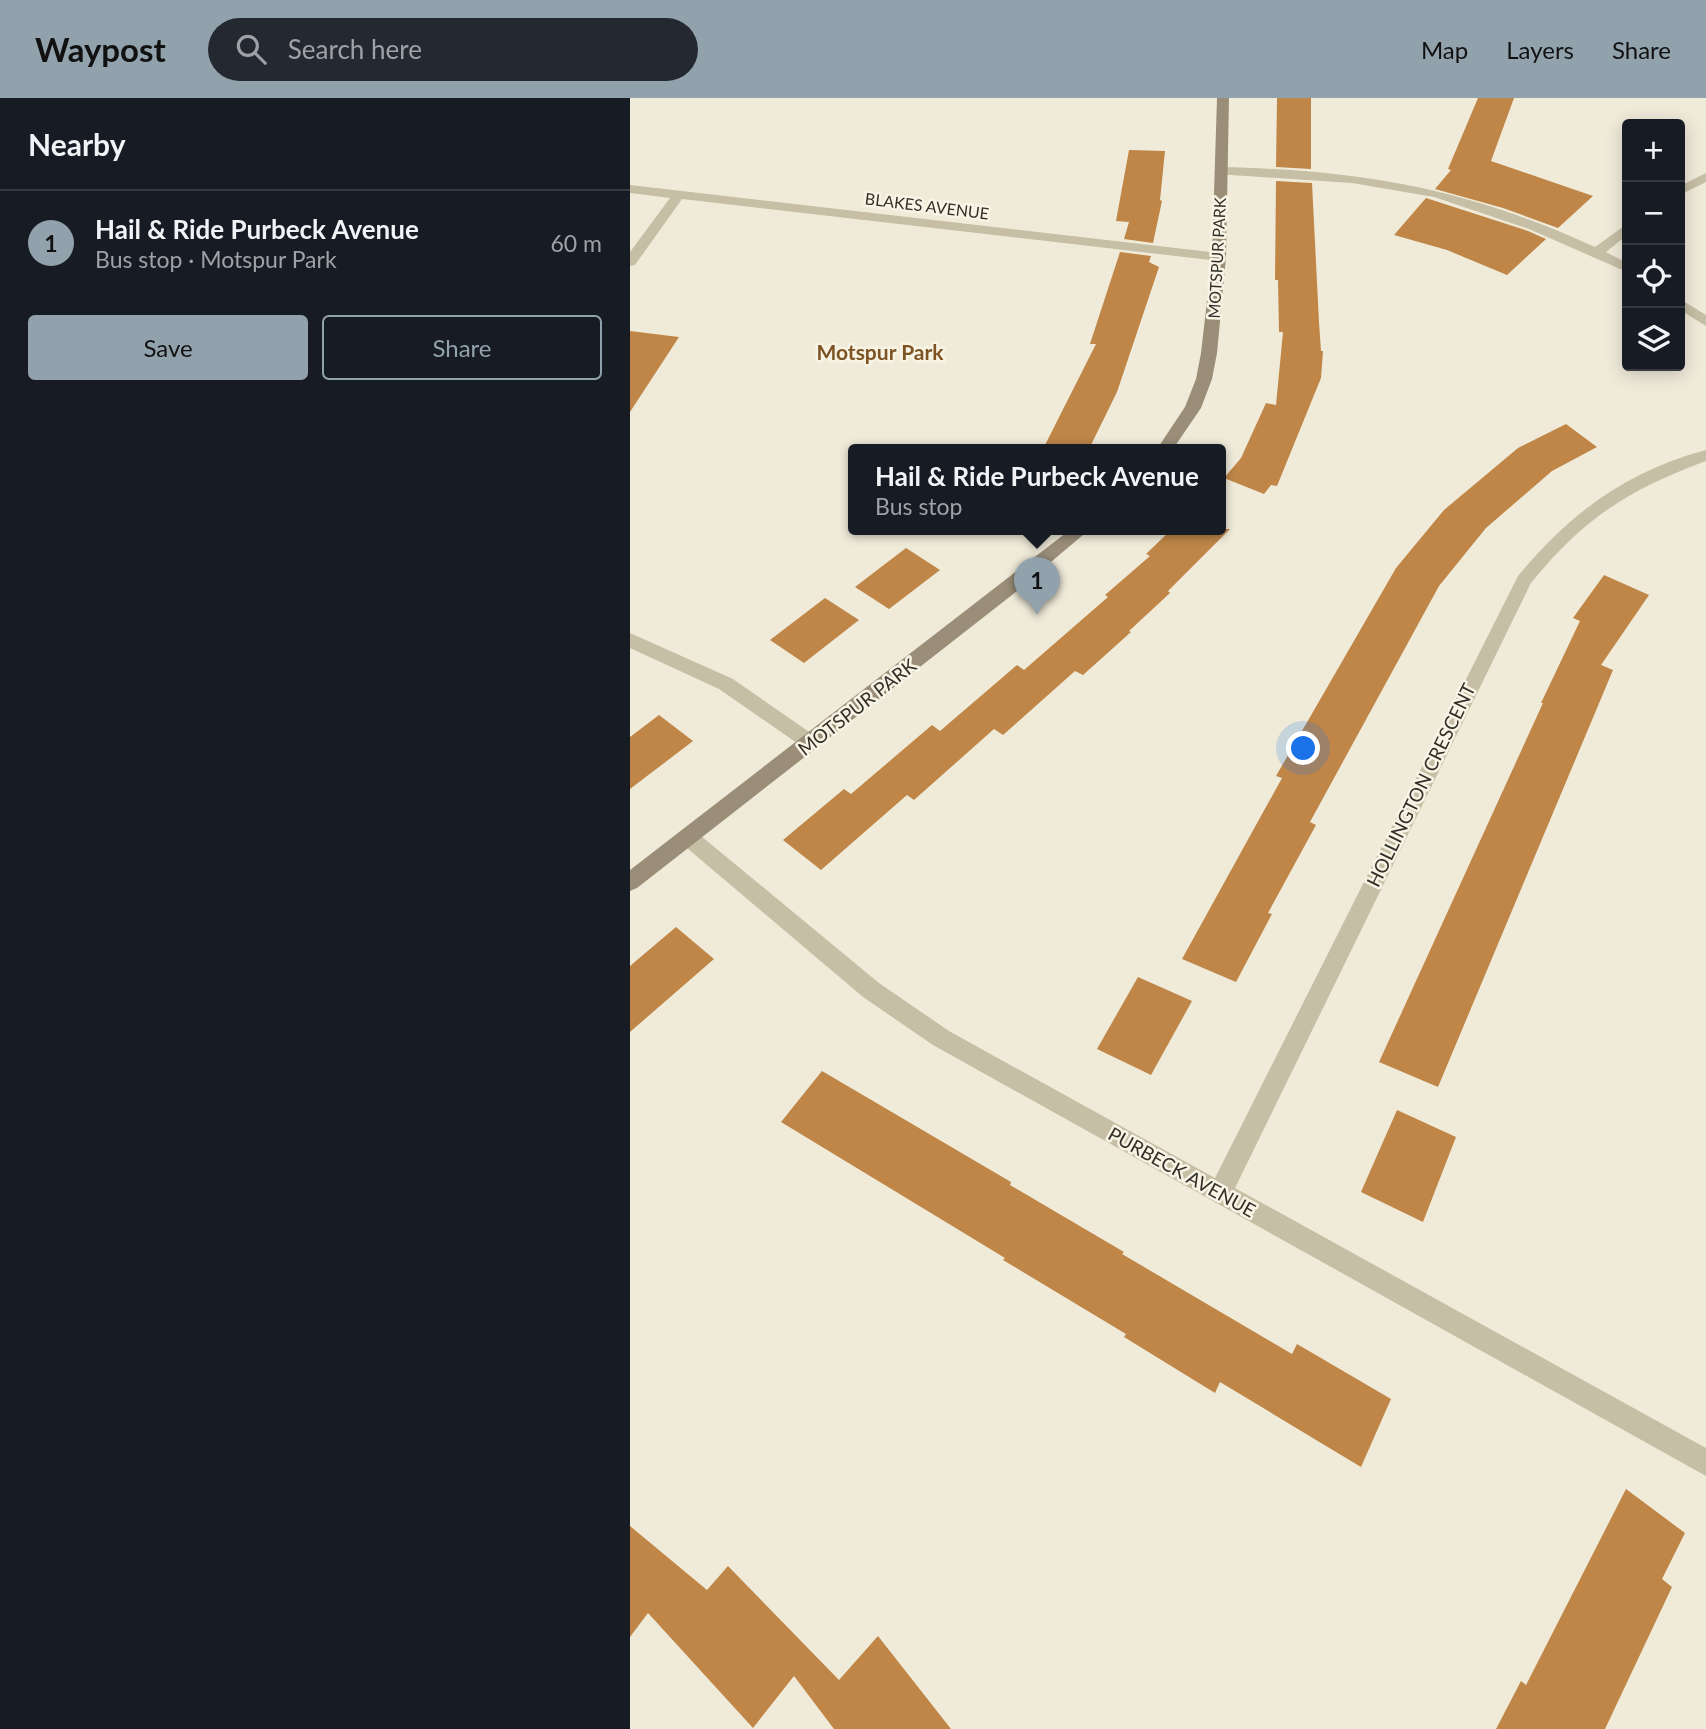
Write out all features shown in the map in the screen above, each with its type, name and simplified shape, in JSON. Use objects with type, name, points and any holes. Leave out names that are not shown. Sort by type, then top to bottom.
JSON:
[{"type":"street","name":"MOTSPUR PARK","points":[[1168,444],[1193,408],[1204,379],[1219,257],[1223,98]]},
{"type":"street","points":[[1221,171],[1343,177],[1411,188],[1507,217],[1622,266]]},
{"type":"street","points":[[1685,188],[1706,177]]},
{"type":"street","name":"BLAKES AVENUE","points":[[630,189],[1219,257]]},
{"type":"street","points":[[630,262],[679,194]]},
{"type":"street","points":[[1597,253],[1622,232]]},
{"type":"street","points":[[1685,307],[1706,322]]},
{"type":"street","name":"HOLLINGTON CRESCENT","points":[[1220,1193],[1524,580],[1568,530],[1618,491],[1706,455]]},
{"type":"street","name":"MOTSPUR PARK","points":[[630,882],[1006,592],[1075,535]]},
{"type":"street","points":[[630,640],[726,684],[811,743]]},
{"type":"street","name":"PURBECK AVENUE","points":[[688,837],[804,936],[903,1013],[941,1038],[1706,1463]]},
{"type":"building","points":[[1277,98],[1311,98],[1311,169],[1276,167]]},
{"type":"building","points":[[1478,98],[1514,98],[1491,161],[1593,196],[1558,228],[1503,208],[1435,189],[1451,170],[1448,169]]},
{"type":"building","points":[[1129,150],[1165,151],[1162,201],[1153,243],[1124,239],[1129,222],[1116,221]]},
{"type":"building","points":[[1276,181],[1312,183],[1323,351],[1321,378],[1277,486],[1271,485],[1264,494],[1226,479],[1226,476],[1241,458],[1266,403],[1276,405],[1283,332],[1279,332],[1278,280],[1275,280]]},
{"type":"building","points":[[1426,198],[1546,239],[1507,275],[1447,250],[1394,235]]},
{"type":"building","points":[[1120,252],[1151,256],[1149,262],[1159,267],[1117,392],[1091,444],[1046,444],[1096,344],[1090,344]]},
{"type":"building","points":[[630,331],[679,337],[630,412]]},
{"type":"building","points":[[1566,424],[1597,447],[1552,471],[1486,528],[1439,586],[1310,822],[1316,825],[1268,913],[1272,914],[1236,982],[1182,959],[1282,778],[1276,776],[1396,568],[1444,510],[1518,448]]},
{"type":"building","points":[[1166,535],[1224,535],[1168,591],[1170,593],[1129,631],[1131,632],[1083,675],[1075,671],[1003,735],[994,729],[914,800],[907,795],[821,870],[783,840],[844,789],[851,794],[932,725],[940,731],[1017,665],[1024,670],[1108,597],[1105,595],[1150,556],[1146,554]]},
{"type":"building","points":[[906,548],[940,570],[889,609],[855,587]]},
{"type":"building","points":[[1604,575],[1649,595],[1601,665],[1613,670],[1438,1087],[1379,1062],[1580,621],[1573,618]]},
{"type":"building","points":[[825,598],[859,620],[804,663],[770,640]]},
{"type":"building","points":[[659,715],[693,741],[630,789],[630,737]]},
{"type":"building","points":[[676,927],[714,959],[630,1032],[630,966]]},
{"type":"building","points":[[1138,977],[1192,1001],[1151,1075],[1097,1049]]},
{"type":"building","points":[[822,1071],[1011,1182],[1010,1185],[1124,1252],[1122,1254],[1292,1354],[1297,1344],[1391,1399],[1361,1467],[1220,1382],[1215,1393],[1124,1337],[1126,1334],[1003,1260],[1005,1258],[781,1122]]},
{"type":"building","points":[[1397,1110],[1456,1137],[1423,1222],[1361,1192]]},
{"type":"building","points":[[1626,1489],[1685,1533],[1662,1579],[1672,1587],[1605,1729],[1496,1729],[1521,1681],[1526,1685]]},
{"type":"building","points":[[630,1526],[707,1590],[728,1566],[839,1680],[878,1636],[951,1729],[834,1729],[794,1676],[753,1728],[648,1613],[630,1637]]},
{"type":"place","name":"Hail & Ride Purbeck Avenue","points":[[1037,615]]},
{"type":"district","name":"Motspur Park","points":[[880,353]]}]
